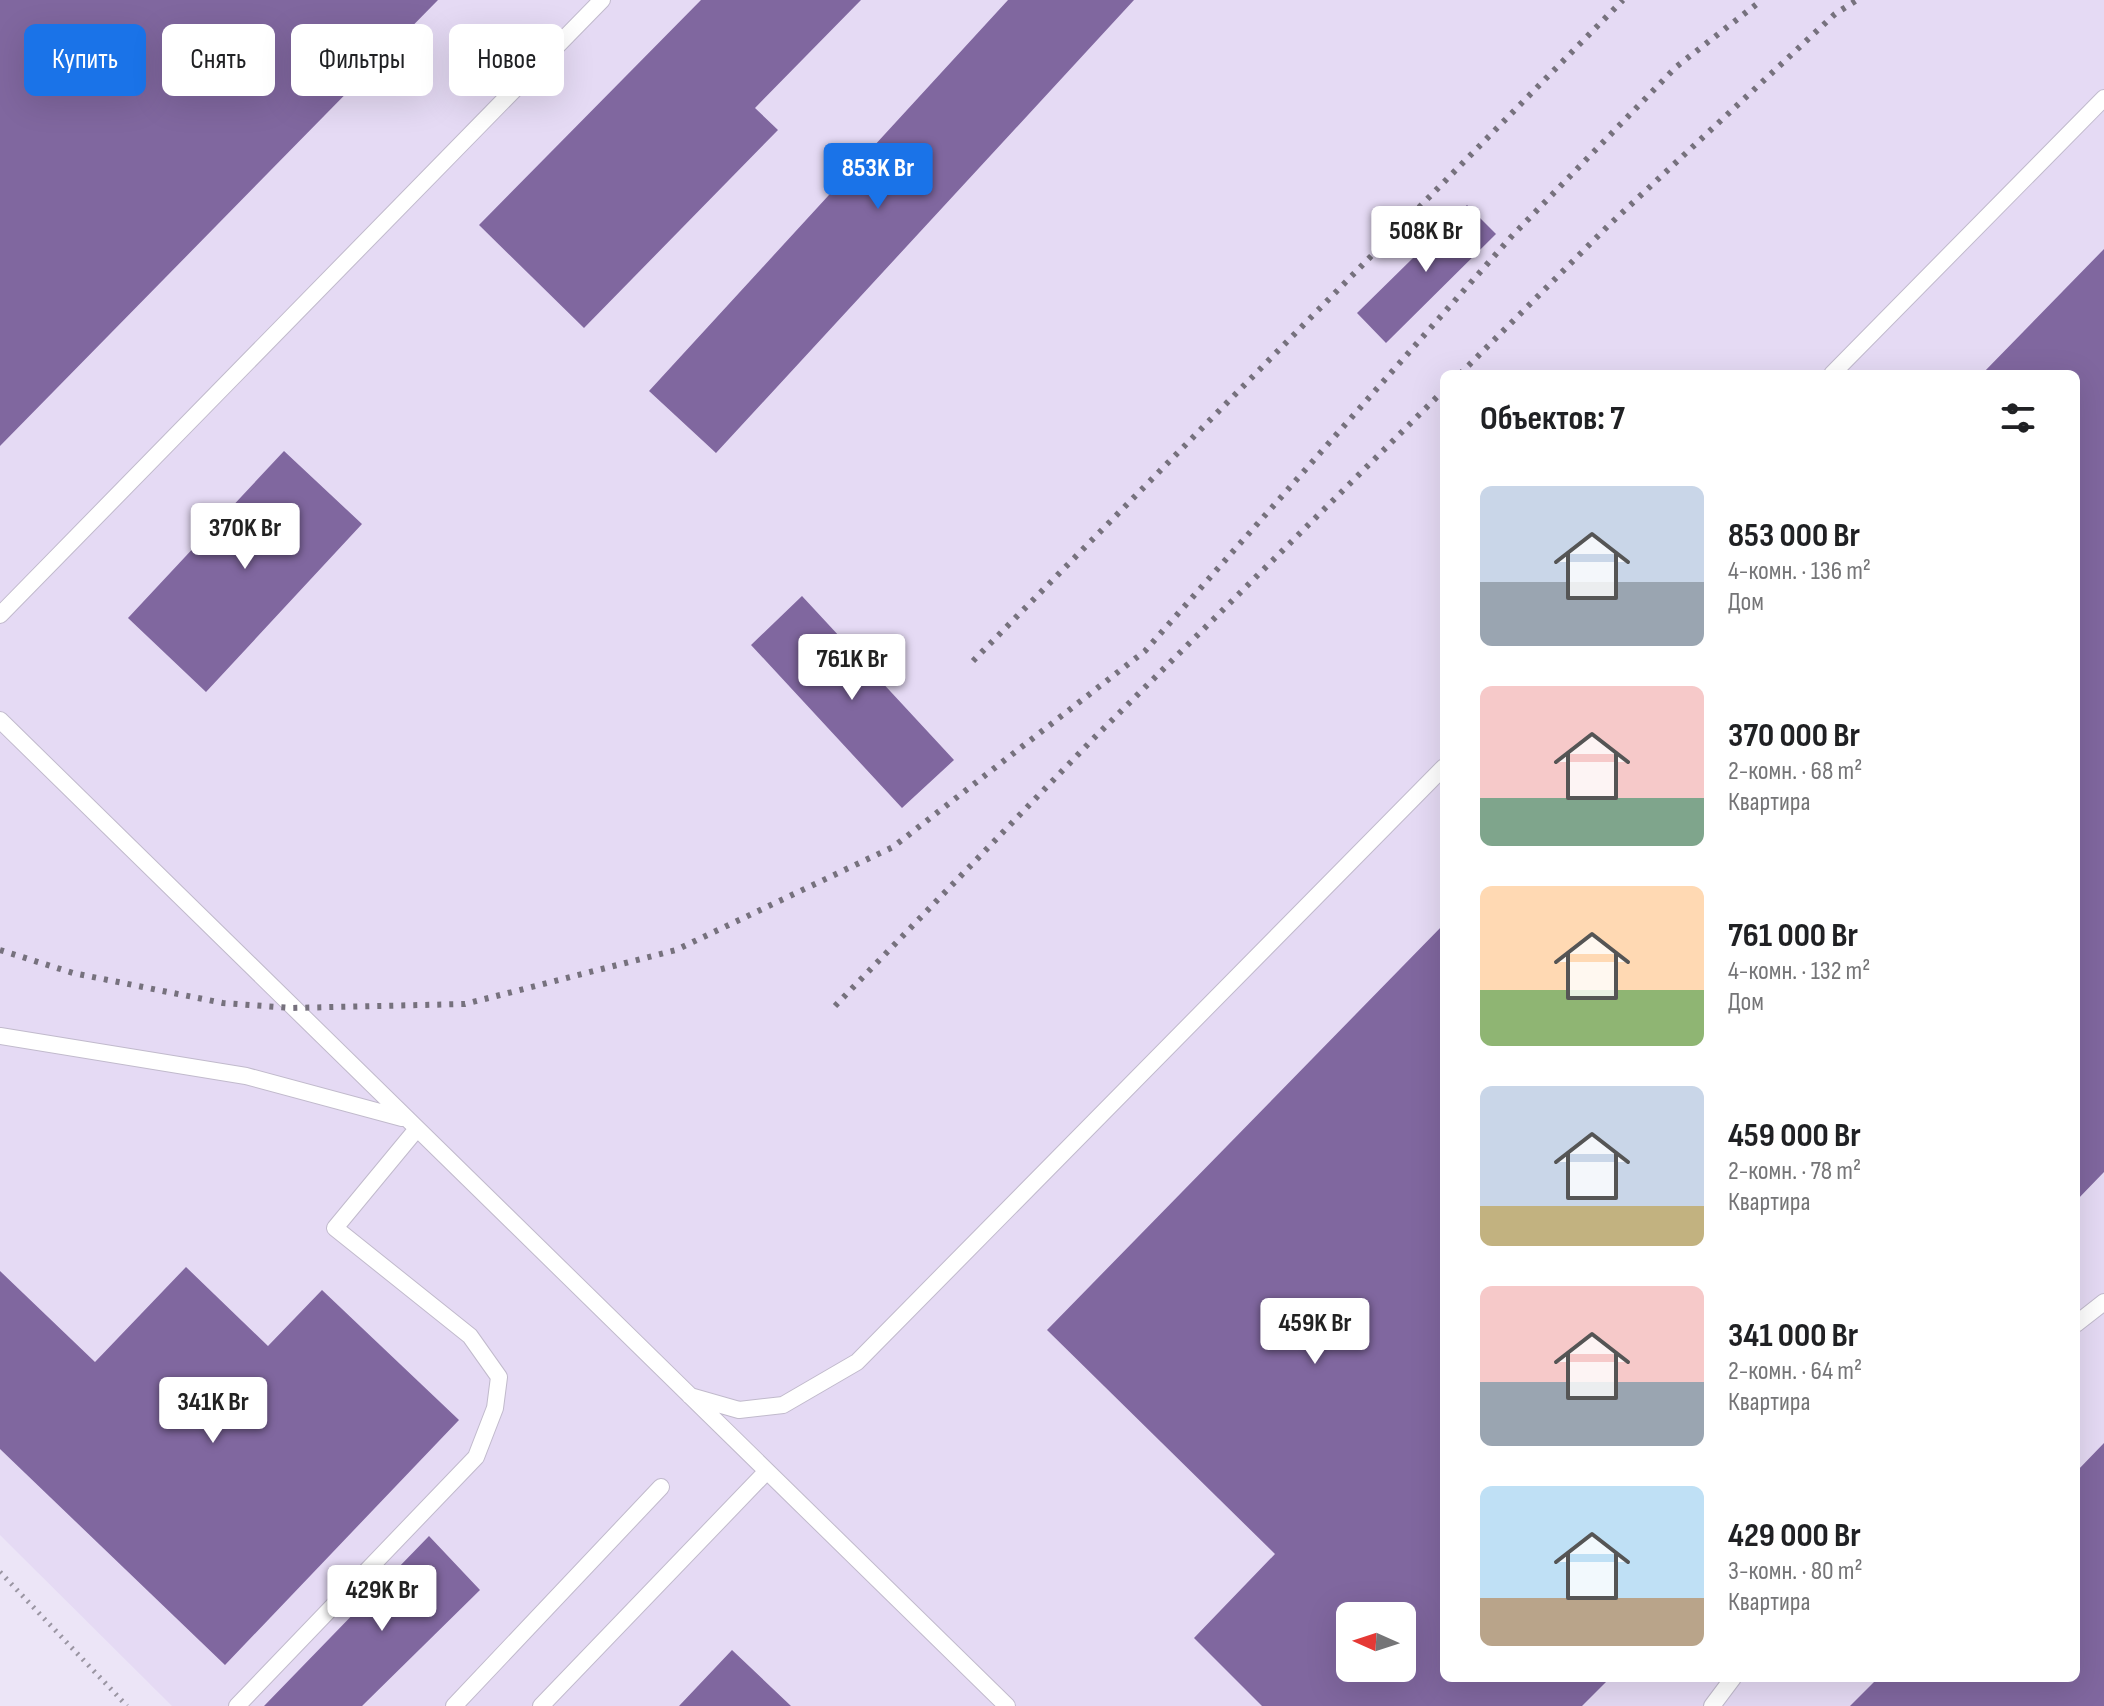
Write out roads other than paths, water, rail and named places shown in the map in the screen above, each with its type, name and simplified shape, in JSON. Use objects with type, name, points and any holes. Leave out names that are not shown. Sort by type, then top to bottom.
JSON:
[{"type":"lane","points":[[0,615],[602,0]]},
{"type":"lane","points":[[1836,370],[2104,98]]},
{"type":"lane","points":[[0,720],[1007,1706]]},
{"type":"lane","points":[[688,1396],[739,1410],[783,1405],[857,1362],[1440,771]]},
{"type":"lane","points":[[0,1036],[246,1076],[410,1124]]},
{"type":"lane","points":[[237,1706],[476,1457],[495,1408],[499,1377],[470,1336],[335,1228],[410,1124]]},
{"type":"lane","points":[[2080,1321],[2104,1302]]},
{"type":"lane","points":[[541,1706],[766,1472]]},
{"type":"lane","points":[[454,1706],[661,1487]]},
{"type":"lane","points":[[1712,1706],[1730,1682]]},
{"type":"railway","points":[[973,661],[1623,0]]},
{"type":"railway","points":[[0,950],[73,973],[223,1003],[291,1008],[465,1004],[676,950],[893,847],[1145,651],[1511,237],[1676,67],[1762,0]]},
{"type":"railway","points":[[1464,370],[1610,224],[1835,14],[1857,0]]},
{"type":"railway","points":[[835,1006],[1093,739],[1440,394]]}]
